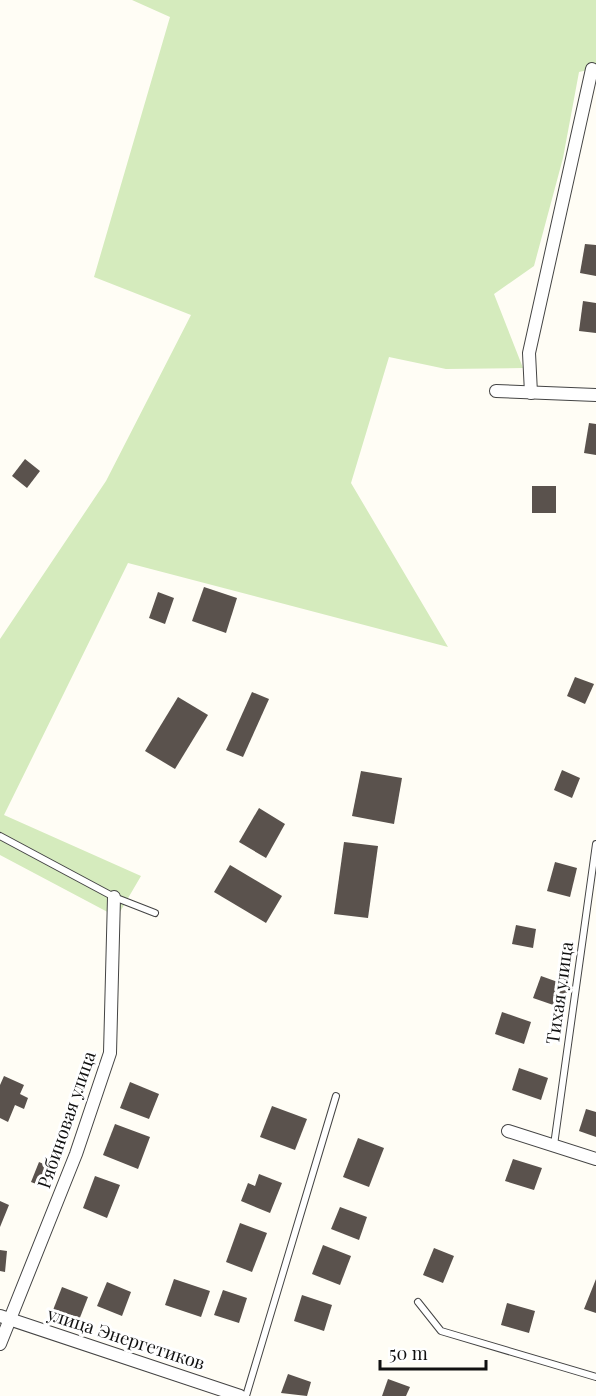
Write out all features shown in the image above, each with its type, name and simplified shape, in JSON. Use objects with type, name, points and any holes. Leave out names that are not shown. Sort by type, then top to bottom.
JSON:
[{"type":"street","points":[[531,393],[529,353],[592,69]]},
{"type":"street","points":[[496,391],[596,394]]},
{"type":"street","name":"Рябиновая улица","points":[[0,1344],[4,1317],[76,1154],[110,1053],[114,897]]},
{"type":"street","points":[[508,1131],[596,1159]]},
{"type":"street","name":"улица Энергетиков","points":[[4,1317],[240,1396]]},
{"type":"lane","points":[[0,836],[114,897],[155,913]]},
{"type":"lane","name":"Тихая улица","points":[[554,1146],[596,844]]},
{"type":"lane","points":[[246,1396],[336,1096]]},
{"type":"lane","points":[[418,1302],[441,1331],[596,1377]]},
{"type":"green space","points":[[132,0],[596,0],[596,68],[579,72],[563,158],[534,266],[494,294],[523,368],[446,369],[389,357],[351,483],[448,647],[128,563],[4,815],[141,876],[117,917],[0,855],[0,639],[106,481],[191,315],[94,277],[170,17]]},
{"type":"building","points":[[585,244],[596,245],[596,276],[580,273]]},
{"type":"building","points":[[583,301],[596,303],[596,333],[579,331]]},
{"type":"building","points":[[589,423],[596,424],[596,455],[584,453]]},
{"type":"building","points":[[25,459],[40,471],[27,488],[12,476]]},
{"type":"building","points":[[532,486],[556,486],[556,513],[532,513]]},
{"type":"building","points":[[204,587],[237,598],[226,633],[192,621]]},
{"type":"building","points":[[158,592],[174,598],[165,624],[149,618]]},
{"type":"building","points":[[575,677],[594,684],[585,704],[567,696]]},
{"type":"building","points":[[252,692],[269,699],[243,757],[226,750]]},
{"type":"building","points":[[178,697],[208,715],[175,769],[145,751]]},
{"type":"building","points":[[562,770],[580,778],[572,798],[554,790]]},
{"type":"building","points":[[361,771],[402,778],[394,824],[352,816]]},
{"type":"building","points":[[259,808],[285,824],[266,858],[239,842]]},
{"type":"building","points":[[344,842],[378,846],[368,918],[334,914]]},
{"type":"building","points":[[555,862],[577,868],[570,897],[547,891]]},
{"type":"building","points":[[230,865],[282,896],[266,923],[214,892]]},
{"type":"building","points":[[516,925],[536,929],[533,948],[512,944]]},
{"type":"building","points":[[541,976],[569,986],[562,1008],[533,998]]},
{"type":"building","points":[[502,1012],[531,1022],[524,1044],[495,1034]]},
{"type":"building","points":[[519,1068],[548,1078],[541,1100],[512,1090]]},
{"type":"building","points":[[4,1076],[24,1085],[20,1094],[28,1098],[24,1109],[15,1105],[8,1122],[0,1118],[0,1085]]},
{"type":"building","points":[[130,1082],[159,1094],[149,1119],[120,1108]]},
{"type":"building","points":[[272,1106],[307,1119],[295,1150],[260,1137]]},
{"type":"building","points":[[586,1109],[596,1112],[596,1137],[579,1131]]},
{"type":"building","points":[[115,1124],[150,1137],[138,1169],[103,1155]]},
{"type":"building","points":[[358,1138],[384,1148],[369,1187],[343,1177]]},
{"type":"building","points":[[513,1159],[542,1168],[534,1190],[505,1181]]},
{"type":"building","points":[[39,1162],[57,1170],[49,1189],[31,1182]]},
{"type":"building","points":[[259,1174],[282,1183],[270,1213],[241,1201],[248,1183],[255,1186]]},
{"type":"building","points":[[95,1176],[120,1185],[107,1218],[83,1208]]},
{"type":"building","points":[[0,1201],[9,1205],[0,1227]]},
{"type":"building","points":[[340,1207],[367,1217],[359,1240],[331,1229]]},
{"type":"building","points":[[240,1223],[267,1233],[252,1272],[226,1262]]},
{"type":"building","points":[[323,1245],[351,1256],[340,1285],[312,1274]]},
{"type":"building","points":[[434,1248],[454,1256],[443,1283],[423,1275]]},
{"type":"building","points":[[0,1250],[7,1251],[5,1272],[0,1271]]},
{"type":"building","points":[[174,1279],[210,1291],[201,1317],[165,1305]]},
{"type":"building","points":[[596,1279],[596,1313],[584,1309]]},
{"type":"building","points":[[107,1282],[131,1292],[122,1316],[97,1306]]},
{"type":"building","points":[[62,1287],[88,1297],[79,1320],[53,1310]]},
{"type":"building","points":[[223,1290],[247,1298],[239,1323],[214,1315]]},
{"type":"building","points":[[302,1295],[332,1305],[324,1331],[294,1321]]},
{"type":"building","points":[[507,1303],[535,1311],[529,1333],[501,1325]]},
{"type":"building","points":[[288,1374],[311,1382],[307,1396],[281,1393]]},
{"type":"building","points":[[388,1379],[410,1387],[406,1396],[382,1396]]}]
